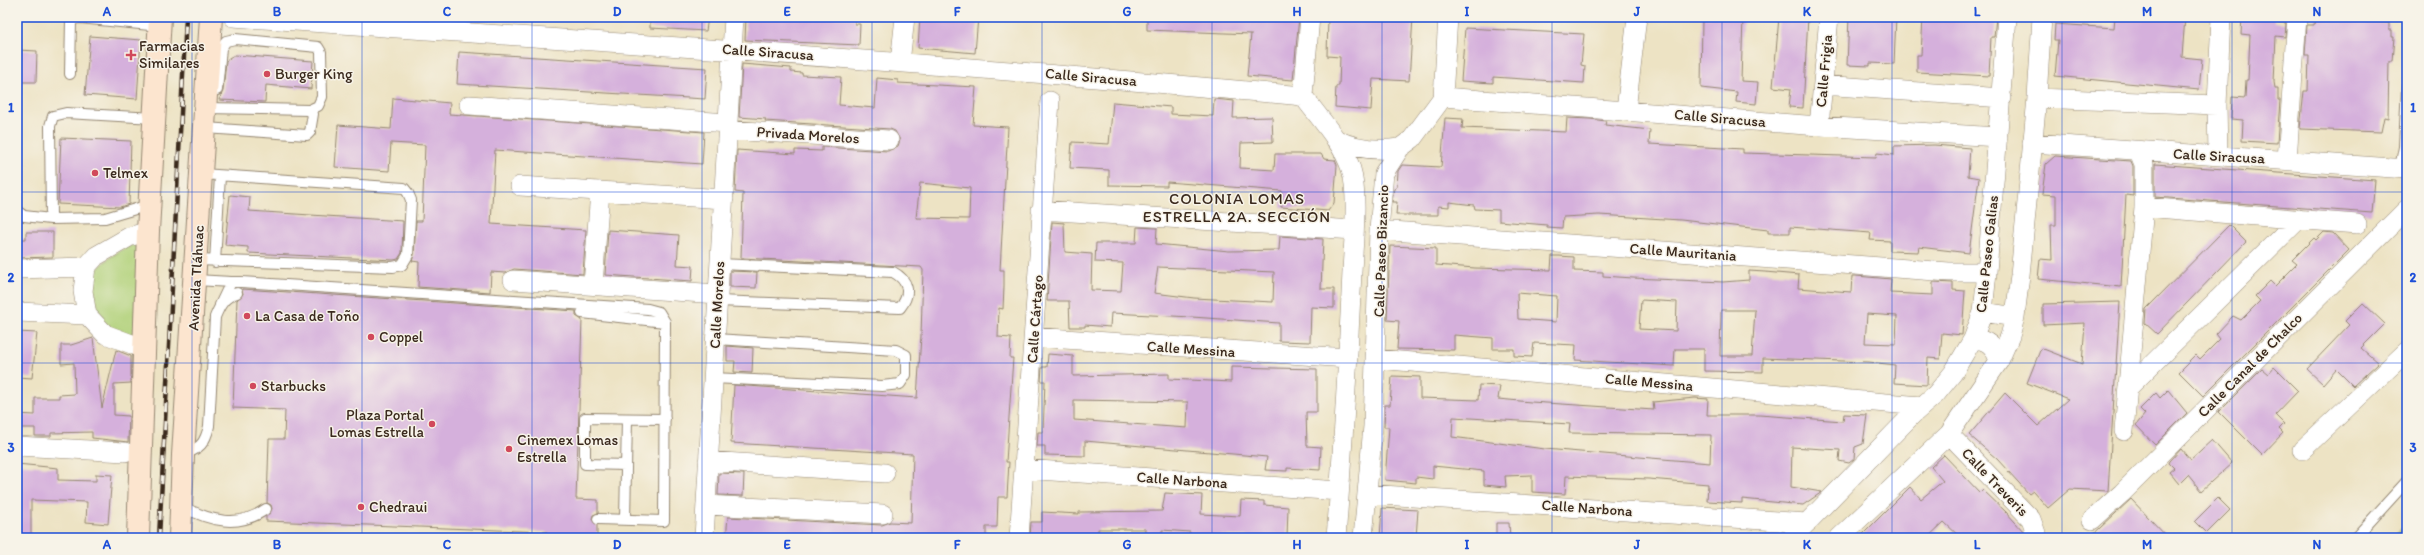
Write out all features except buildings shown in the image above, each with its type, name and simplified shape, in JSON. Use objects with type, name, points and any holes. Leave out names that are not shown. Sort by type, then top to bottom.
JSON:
[{"type":"main road","name":"Avenida Tláhuac","points":[[180,538],[183,455],[211,175],[209,114],[212,17]]},
{"type":"main road","points":[[138,538],[149,205],[160,21]]},
{"type":"street","name":"Calle Siracusa","points":[[233,17],[1051,73],[1303,96]]},
{"type":"street","name":"Calle Morelos","points":[[704,538],[734,17]]},
{"type":"street","points":[[900,63],[905,17]]},
{"type":"street","points":[[1303,96],[1310,17]]},
{"type":"street","points":[[1443,97],[1448,17]]},
{"type":"street","points":[[1626,110],[1637,17]]},
{"type":"street","name":"Calle Frigia","points":[[1819,126],[1829,17]]},
{"type":"street","name":"Calle Paseo Galias","points":[[1792,538],[1921,406],[1936,394],[1953,373],[1973,339],[1983,312],[2008,17]]},
{"type":"street","points":[[1839,538],[1949,434],[1999,361],[2010,336],[2015,317],[2037,98],[2042,17]]},
{"type":"street","points":[[2218,155],[2217,105],[2221,17]]},
{"type":"street","points":[[2287,160],[2297,17]]},
{"type":"street","points":[[1823,85],[2002,98]]},
{"type":"street","name":"Calle Paseo Bizancio","points":[[1303,96],[1335,139],[1351,169],[1353,179],[1354,230],[1346,424],[1336,538]]},
{"type":"street","name":"Calle Siracusa","points":[[1443,97],[1819,126],[1998,137]]},
{"type":"street","name":"Calle Paseo Bizancio","points":[[1363,538],[1373,426],[1377,359],[1379,230],[1384,173],[1400,148],[1412,139],[1443,97]]},
{"type":"street","points":[[2037,98],[2217,105]]},
{"type":"street","name":"Calle Cártago","points":[[1019,538],[1050,101]]},
{"type":"street","name":"Privada Morelos","points":[[469,105],[889,140]]},
{"type":"street","points":[[1335,139],[1348,145],[1368,148],[1400,148]]},
{"type":"street","points":[[2032,143],[2142,158],[2144,207],[2124,431]]},
{"type":"street","name":"Calle Siracusa","points":[[2142,158],[2164,153],[2218,155],[2404,168]]},
{"type":"street","points":[[520,186],[724,199]]},
{"type":"street","points":[[593,286],[600,191]]},
{"type":"street","points":[[2144,207],[2357,224]]},
{"type":"street","points":[[1042,210],[1354,230]]},
{"type":"street","name":"Calle Canal de Chalco","points":[[2092,520],[2122,494],[2407,210]]},
{"type":"street","points":[[2128,388],[2299,219]]},
{"type":"street","name":"Calle Mauritania","points":[[1379,230],[1949,272],[1987,272]]},
{"type":"street","points":[[145,349],[105,334],[87,315],[83,291],[86,267],[96,256],[118,242],[148,231]]},
{"type":"street","points":[[17,269],[86,267]]},
{"type":"street","points":[[513,280],[718,297]]},
{"type":"street","points":[[17,312],[87,315]]},
{"type":"street","points":[[1983,312],[2015,317]]},
{"type":"street","name":"Calle Messina","points":[[1034,337],[1348,358]]},
{"type":"street","points":[[1973,339],[1986,340],[1995,348],[1999,361]]},
{"type":"street","points":[[2302,450],[2407,350]]},
{"type":"street","name":"Calle Messina","points":[[1377,359],[1921,406]]},
{"type":"street","points":[[1346,424],[1373,426]]},
{"type":"street","name":"Calle Treveris","points":[[1949,434],[2031,519],[2036,535]]},
{"type":"street","points":[[17,446],[125,452]]},
{"type":"street","points":[[708,461],[885,473]]},
{"type":"street","name":"Calle Narbona","points":[[1024,469],[1339,491]]},
{"type":"street","name":"Calle Narbona","points":[[1367,494],[1807,523]]},
{"type":"street","points":[[706,505],[883,514]]},
{"type":"lane","points":[[70,74],[71,20],[80,18],[160,21]]},
{"type":"lane","points":[[235,39],[318,47],[321,52],[322,97],[318,106],[309,110],[209,114],[221,48],[226,41],[235,39]]},
{"type":"lane","points":[[2404,168],[2407,86]]},
{"type":"lane","points":[[209,114],[307,135],[310,132],[313,114],[309,110]]},
{"type":"lane","points":[[51,219],[50,126],[53,116],[66,113],[154,118]]},
{"type":"lane","points":[[203,267],[393,267],[402,265],[408,255],[411,200],[404,188],[211,175]]},
{"type":"lane","points":[[17,211],[24,216],[51,219],[105,218],[149,205]]},
{"type":"lane","points":[[718,297],[900,308],[906,301],[908,285],[903,277],[892,272],[720,264]]},
{"type":"lane","points":[[203,267],[231,282],[648,309],[660,312],[666,322],[664,521],[598,519]]},
{"type":"lane","points":[[183,455],[195,450],[206,440],[209,426],[215,317],[231,282]]},
{"type":"lane","points":[[220,305],[228,296],[237,293]]},
{"type":"lane","points":[[582,313],[666,322]]},
{"type":"lane","points":[[713,378],[882,386],[900,384],[906,375],[906,356],[896,350],[716,339]]},
{"type":"lane","points":[[626,465],[585,464],[585,418],[665,419]]},
{"type":"lane","points":[[625,520],[628,419]]},
{"type":"lane","points":[[2355,538],[2407,481]]},
{"type":"lane","points":[[181,506],[198,515],[220,521],[252,519],[266,509]]},
{"type":"green space","points":[[143,240],[137,339],[124,336],[107,327],[97,313],[87,283],[98,268],[111,257]]},
{"type":"green space","points":[[2407,523],[2407,538],[2391,538]]},
{"type":"railway","points":[[159,538],[186,17]]},
{"type":"place","name":"Farmacias Similares","points":[[131,55]]},
{"type":"place","name":"Burger King","points":[[267,74]]},
{"type":"place","name":"Telmex","points":[[95,173]]},
{"type":"place","name":"La Casa de Toño","points":[[247,316]]},
{"type":"place","name":"Coppel","points":[[371,337]]},
{"type":"place","name":"Starbucks","points":[[253,386]]},
{"type":"place","name":"Plaza Portal Lomas Estrella","points":[[432,424]]},
{"type":"place","name":"Cinemex Lomas Estrella","points":[[509,449]]},
{"type":"place","name":"Chedraui","points":[[361,507]]},
{"type":"district","name":"COLONIA LOMAS ESTRELLA 2A. SECCIÓN","points":[[1237,207]]}]
